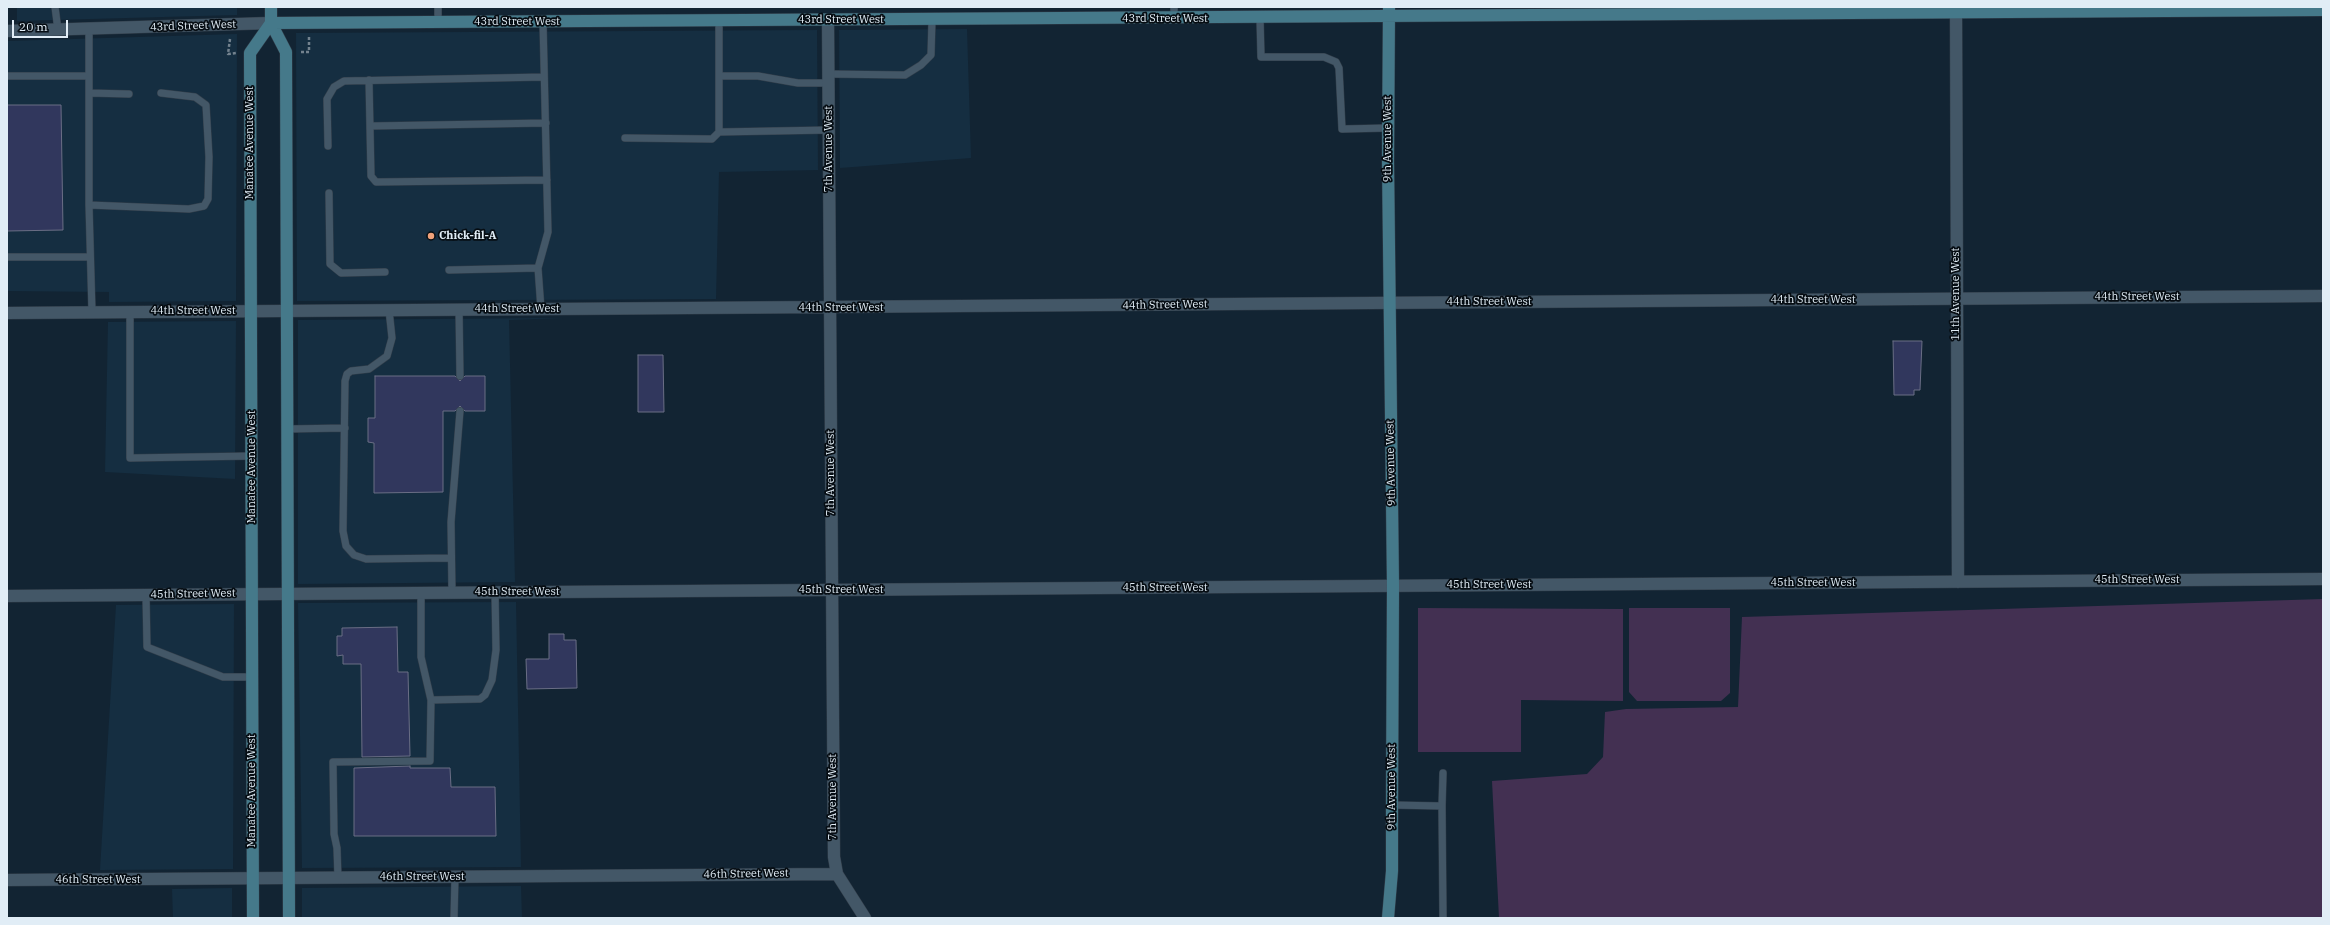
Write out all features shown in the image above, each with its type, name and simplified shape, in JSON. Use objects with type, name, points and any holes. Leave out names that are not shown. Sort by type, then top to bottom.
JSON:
[{"type":"street","points":[[271,7],[271,23],[286,52],[289,918]]},
{"type":"street","name":"43rd Street West","points":[[7,31],[271,23],[932,20],[1174,13],[1260,18],[1389,12],[1956,9],[2323,10]]},
{"type":"street","name":"11th Avenue West","points":[[1956,9],[1958,582]]},
{"type":"street","name":"9th Avenue West","points":[[1388,918],[1392,871],[1393,586],[1388,128],[1389,12]]},
{"type":"street","name":"7th Avenue West","points":[[828,20],[834,857],[837,874],[865,918]]},
{"type":"street","name":"Manatee Avenue West","points":[[253,918],[252,311],[249,183],[250,53],[271,23]]},
{"type":"street","name":"44th Street West","points":[[7,313],[2323,296]]},
{"type":"street","name":"45th Street West","points":[[7,596],[2323,579]]},
{"type":"street","name":"46th Street West","points":[[7,880],[837,874]]},
{"type":"lane","points":[[55,7],[58,30]]},
{"type":"lane","points":[[438,7],[438,22]]},
{"type":"lane","points":[[1260,18],[1261,57],[1324,57],[1336,62],[1340,68],[1342,129],[1388,128]]},
{"type":"lane","points":[[719,76],[758,76],[798,83],[828,79],[905,75],[921,65],[931,55],[932,20]]},
{"type":"lane","points":[[719,21],[719,132]]},
{"type":"lane","points":[[541,309],[538,268],[548,232],[543,22]]},
{"type":"lane","points":[[89,29],[89,205],[92,312]]},
{"type":"lane","points":[[7,76],[89,76]]},
{"type":"lane","points":[[328,146],[327,99],[334,87],[344,82],[369,80],[544,77]]},
{"type":"lane","points":[[369,80],[371,176],[376,182],[547,180]]},
{"type":"lane","points":[[89,93],[129,94]]},
{"type":"lane","points":[[89,205],[189,209],[204,206],[208,199],[210,157],[206,105],[195,97],[161,94]]},
{"type":"lane","points":[[371,126],[546,123]]},
{"type":"lane","points":[[626,138],[712,139],[719,132],[829,130]]},
{"type":"lane","points":[[328,193],[330,264],[341,273],[385,272]]},
{"type":"lane","points":[[7,257],[90,257]]},
{"type":"lane","points":[[449,270],[538,268]]},
{"type":"lane","points":[[389,310],[392,338],[388,356],[369,369],[351,371],[345,381],[343,531],[346,546],[354,555],[366,558],[452,558]]},
{"type":"lane","points":[[459,310],[460,376]]},
{"type":"lane","points":[[130,312],[130,458],[252,456]]},
{"type":"lane","points":[[452,592],[451,522],[460,411]]},
{"type":"lane","points":[[287,429],[345,428]]},
{"type":"lane","points":[[431,700],[480,700],[485,695],[492,680],[495,657],[494,592]]},
{"type":"lane","points":[[338,878],[337,848],[334,834],[334,762],[430,761],[431,700],[421,657],[421,593]]},
{"type":"lane","points":[[146,595],[147,647],[223,677],[252,678]]},
{"type":"lane","points":[[1443,773],[1443,918]]},
{"type":"lane","points":[[1392,805],[1442,806]]},
{"type":"lane","points":[[454,918],[455,877]]},
{"type":"shaded area","points":[[17,7],[237,7],[237,15],[17,21]]},
{"type":"shaded area","points":[[967,29],[971,158],[840,168],[839,30]]},
{"type":"shaded area","points":[[817,30],[818,170],[719,172],[716,299],[297,301],[296,33]]},
{"type":"shaded area","points":[[237,34],[236,301],[109,302],[109,292],[7,291],[7,41]]},
{"type":"shaded area","points":[[563,318],[509,320],[515,582],[298,584],[298,320]]},
{"type":"shaded area","points":[[236,321],[235,479],[105,472],[108,322]]},
{"type":"shaded area","points":[[2323,599],[2323,918],[1499,918],[1492,781],[1587,774],[1603,757],[1605,712],[1626,709],[1738,707],[1742,617]]},
{"type":"shaded area","points":[[516,602],[521,867],[302,868],[298,603]]},
{"type":"shaded area","points":[[234,604],[233,869],[100,870],[116,605]]},
{"type":"shaded area","points":[[1418,608],[1623,609],[1623,701],[1521,700],[1521,752],[1418,752]]},
{"type":"shaded area","points":[[1629,608],[1730,608],[1730,693],[1721,701],[1637,701],[1629,692]]},
{"type":"shaded area","points":[[521,886],[522,918],[302,918],[302,888]]},
{"type":"shaded area","points":[[232,888],[232,918],[173,918],[172,889]]},
{"type":"building","points":[[7,105],[61,105],[63,230],[7,231]]},
{"type":"building","points":[[1893,341],[1922,341],[1920,390],[1914,390],[1914,395],[1894,395]]},
{"type":"building","points":[[638,355],[663,355],[664,412],[638,412]]},
{"type":"building","points":[[375,376],[455,376],[460,381],[465,376],[485,376],[485,411],[465,411],[460,406],[455,411],[443,411],[443,492],[374,493],[374,443],[368,442],[368,418],[375,418]]},
{"type":"building","points":[[397,627],[398,672],[408,672],[410,756],[362,757],[361,664],[343,664],[343,655],[337,656],[337,636],[342,636],[342,628]]},
{"type":"building","points":[[549,634],[564,634],[564,640],[576,640],[577,688],[527,689],[526,659],[549,659]]},
{"type":"building","points":[[410,766],[410,768],[450,768],[451,787],[495,787],[496,836],[354,836],[354,768]]},
{"type":"place","name":"Chick-fil-A","points":[[431,236]]}]
